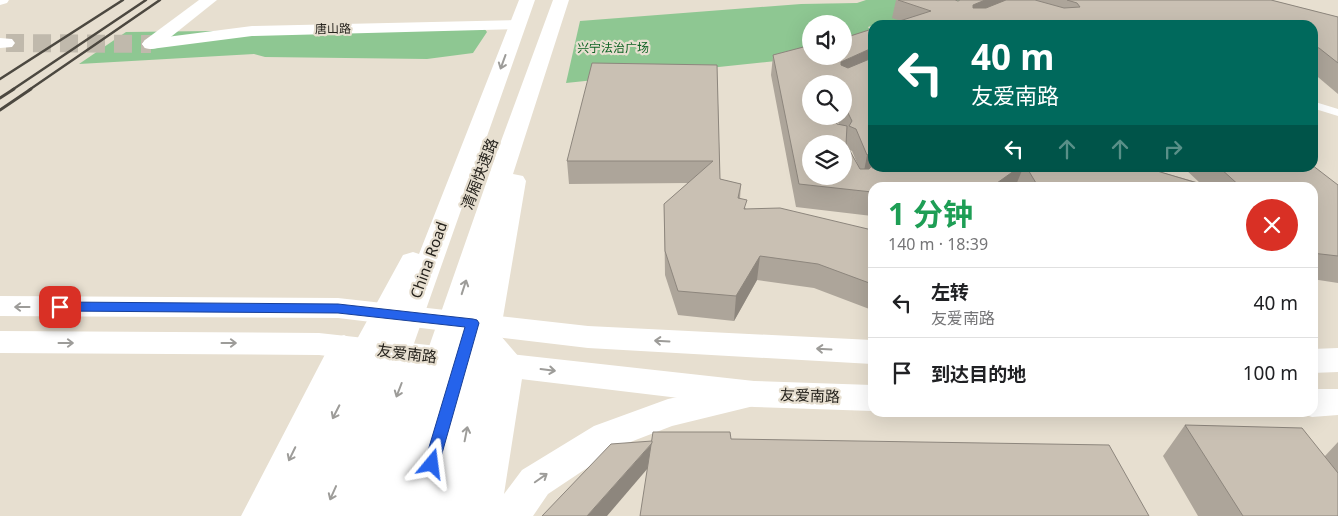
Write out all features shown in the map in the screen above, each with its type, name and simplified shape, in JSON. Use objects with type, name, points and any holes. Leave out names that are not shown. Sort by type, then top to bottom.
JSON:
[{"type":"main road","name":"China Road","points":[[323,516],[395,353],[527,0]]},
{"type":"main road","name":"清厢快速路","points":[[389,516],[508,152],[546,0]]},
{"type":"main road","name":"清厢快速路","points":[[352,516],[525,80],[562,0]]},
{"type":"main road","points":[[417,516],[461,360],[571,0]]},
{"type":"main road","name":"唐山路","points":[[151,44],[252,31],[517,25]]},
{"type":"main road","points":[[287,516],[327,429],[420,247],[525,80]]},
{"type":"main road","points":[[450,516],[525,80]]},
{"type":"main road","points":[[0,306],[338,308],[588,337],[868,352]]},
{"type":"main road","points":[[473,323],[508,366],[481,516]]},
{"type":"main road","name":"友爱南路","points":[[0,342],[319,344],[754,394],[868,398]]},
{"type":"main road","points":[[261,516],[344,347]]},
{"type":"main road","points":[[1318,361],[1338,360]]},
{"type":"main road","points":[[510,516],[535,482],[607,436],[668,413],[754,394]]},
{"type":"main road","points":[[1318,403],[1338,402]]},
{"type":"street","points":[[151,44],[209,0]]},
{"type":"lane","points":[[1318,106],[1338,113]]},
{"type":"green space","name":"兴宁法治广场","points":[[866,0],[995,0],[925,20],[868,20],[868,35],[852,48],[852,15],[802,15],[802,58],[566,83],[580,21],[801,4],[857,3]]},
{"type":"green space","points":[[484,28],[487,32],[473,53],[427,59],[265,57],[254,54],[79,64],[126,32]]},
{"type":"building","points":[[898,0],[985,0],[973,5],[973,8],[986,8],[1006,0],[1035,0],[1064,8],[1080,7],[1077,3],[1067,0],[1271,0],[1338,17],[1338,63],[1318,48],[1318,20],[903,20],[931,11]]},
{"type":"building","points":[[868,30],[868,50],[852,57],[852,35]]},
{"type":"building","points":[[802,47],[802,65],[841,65],[848,68],[868,60],[868,154],[856,129],[849,126],[852,125],[852,75],[802,75],[802,125],[847,126],[846,135],[802,135],[802,184],[799,184],[773,55]]},
{"type":"building","points":[[592,63],[717,65],[720,179],[741,184],[738,198],[747,200],[744,209],[780,208],[868,229],[868,283],[818,264],[760,256],[736,296],[678,291],[665,251],[664,204],[713,161],[567,161]]},
{"type":"building","points":[[852,155],[860,169],[868,169],[868,172],[1012,172],[998,182],[868,182],[868,192],[808,185],[852,185]]},
{"type":"building","points":[[1318,170],[1338,185],[1338,256],[1318,254],[1318,182],[1235,182],[1224,172],[1318,172]]},
{"type":"building","points":[[1029,172],[1160,172],[1194,182],[1035,182]]},
{"type":"building","points":[[1185,425],[1302,428],[1338,473],[1338,516],[1243,516]]},
{"type":"building","points":[[653,432],[730,432],[731,439],[1109,445],[1149,516],[640,516]]},
{"type":"building","points":[[652,441],[587,516],[542,516],[611,444]]},
{"type":"tunnel","points":[[6,43],[151,44]]},
{"type":"railway","points":[[0,79],[123,0]]},
{"type":"railway","points":[[12,90],[146,0]]},
{"type":"railway","points":[[29,90],[160,0]]},
{"type":"railway","points":[[0,98],[14,89]]},
{"type":"railway","points":[[0,110],[31,89]]},
{"type":"route","points":[[60,307],[338,308],[473,323],[432,464]]}]
